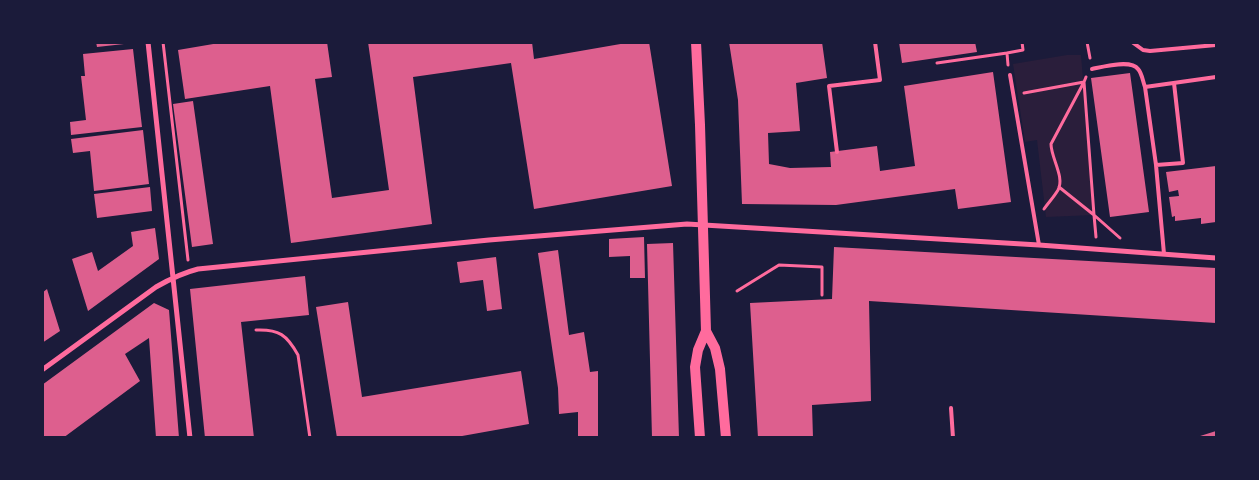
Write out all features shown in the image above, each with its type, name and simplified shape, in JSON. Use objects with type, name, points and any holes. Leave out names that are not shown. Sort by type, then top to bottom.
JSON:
[{"type":"main road","points":[[696,42],[706,331],[698,350],[695,367],[700,438]]},
{"type":"main road","points":[[706,331],[715,348],[720,369],[726,438]]},
{"type":"street","points":[[148,42],[190,438]]},
{"type":"street","points":[[42,370],[156,287],[173,277],[198,268],[479,241],[677,224],[703,224],[1216,258]]},
{"type":"lane","points":[[837,152],[829,86],[880,80],[875,42]]},
{"type":"lane","points":[[1132,42],[1143,50],[1150,51],[1216,45]]},
{"type":"lane","points":[[1092,69],[1128,64],[1134,65],[1138,69],[1145,87],[1156,165],[1164,254]]},
{"type":"lane","points":[[1010,75],[1039,245]]},
{"type":"lane","points":[[1145,87],[1216,76]]},
{"type":"lane","points":[[1156,165],[1183,163],[1174,83]]},
{"type":"lane","points":[[952,408],[953,438]]},
{"type":"path","points":[[163,42],[189,271]]},
{"type":"path","points":[[937,63],[1007,55],[1023,50],[1022,42]]},
{"type":"path","points":[[1035,222],[1059,187],[1059,175],[1051,144],[1086,75],[1092,69],[1087,42]]},
{"type":"path","points":[[1013,95],[1084,82]]},
{"type":"path","points":[[1084,82],[1096,240]]},
{"type":"path","points":[[1059,187],[1125,242]]},
{"type":"path","points":[[737,291],[779,265],[822,267],[822,295]]},
{"type":"path","points":[[256,330],[271,330],[283,335],[292,343],[298,355],[310,438]]},
{"type":"shaded area","points":[[1067,55],[1081,55],[1094,215],[1046,217],[1037,140],[1025,142],[1013,64]]},
{"type":"building","points":[[96,42],[124,42],[124,44],[97,47]]},
{"type":"building","points":[[225,42],[327,42],[332,77],[315,79],[332,198],[389,190],[368,42],[532,42],[534,59],[632,42],[649,42],[672,186],[534,209],[511,63],[413,77],[432,224],[291,243],[270,86],[185,99],[178,50]]},
{"type":"building","points":[[729,42],[822,42],[827,78],[796,83],[800,131],[768,133],[769,164],[790,168],[831,167],[830,152],[877,146],[880,171],[915,166],[904,86],[993,72],[1011,202],[958,209],[955,189],[836,205],[742,204],[738,100]]},
{"type":"building","points":[[899,42],[975,42],[977,52],[902,63]]},
{"type":"building","points":[[133,49],[142,127],[71,135],[70,122],[86,120],[81,76],[85,76],[83,54]]},
{"type":"building","points":[[1130,73],[1149,212],[1110,217],[1091,78]]},
{"type":"building","points":[[193,101],[213,244],[192,247],[173,104]]},
{"type":"building","points":[[143,130],[149,184],[94,191],[90,151],[73,153],[71,139]]},
{"type":"building","points":[[1216,166],[1216,222],[1201,224],[1201,218],[1175,221],[1175,216],[1172,217],[1169,197],[1179,196],[1178,190],[1169,192],[1166,172]]},
{"type":"building","points":[[150,187],[152,211],[97,218],[94,194]]},
{"type":"building","points":[[155,228],[159,259],[88,311],[72,259],[92,252],[98,271],[133,246],[131,232]]},
{"type":"building","points":[[644,237],[645,278],[630,278],[630,256],[609,257],[609,239]]},
{"type":"building","points":[[673,243],[679,438],[652,438],[647,244]]},
{"type":"building","points":[[834,247],[1216,268],[1216,323],[869,301],[871,401],[812,405],[813,438],[758,438],[750,303],[832,299]]},
{"type":"building","points":[[558,250],[569,335],[584,332],[590,372],[598,371],[598,438],[578,438],[578,412],[559,414],[558,388],[538,253]]},
{"type":"building","points":[[496,257],[502,309],[487,311],[483,280],[460,283],[457,262]]},
{"type":"building","points":[[305,276],[309,315],[241,322],[254,438],[205,438],[190,289]]},
{"type":"building","points":[[47,289],[60,331],[42,343],[42,293]]},
{"type":"building","points":[[348,302],[362,397],[521,371],[529,424],[451,438],[337,438],[316,307]]},
{"type":"building","points":[[154,303],[169,310],[179,438],[156,438],[149,338],[125,354],[140,381],[63,438],[42,438],[42,385]]},
{"type":"building","points":[[1216,431],[1216,438],[1197,438],[1197,437]]}]
